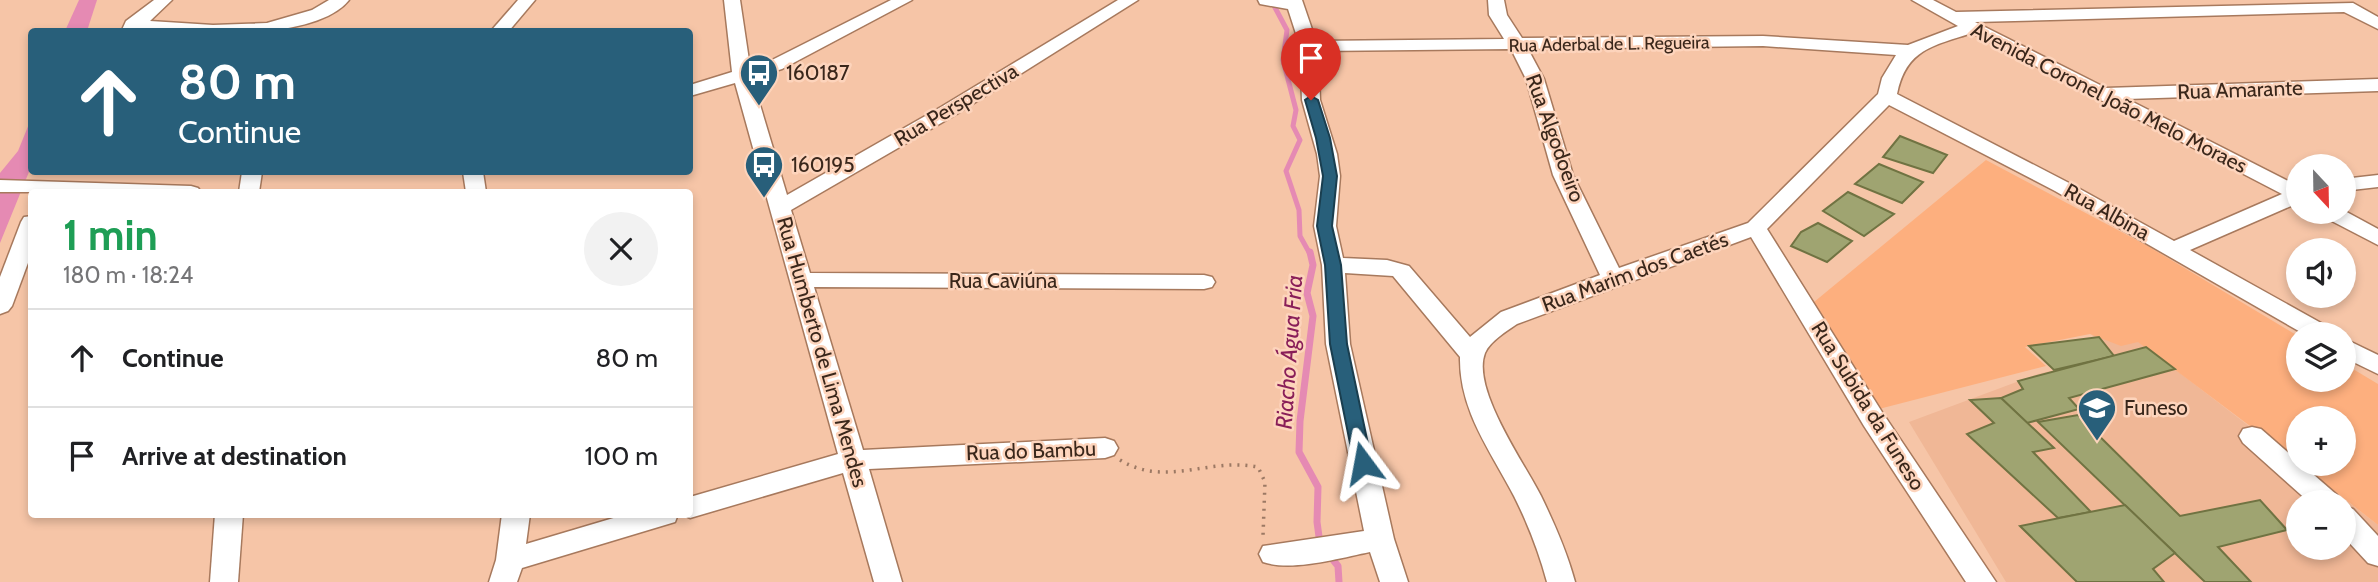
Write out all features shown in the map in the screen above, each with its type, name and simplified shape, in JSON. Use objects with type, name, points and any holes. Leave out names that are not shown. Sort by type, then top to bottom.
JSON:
[{"type":"street","points":[[130,28],[164,0]]},
{"type":"street","points":[[268,28],[307,18],[341,0]]},
{"type":"street","points":[[502,28],[527,0]]},
{"type":"street","name":"Rua Humberto de Lima Mendes","points":[[732,0],[742,77],[888,582]]},
{"type":"street","points":[[693,90],[776,65],[904,0]]},
{"type":"street","name":"Rua Perspectiva","points":[[780,208],[948,111],[1130,0]]},
{"type":"street","points":[[1266,0],[1292,3],[1310,46],[1311,100],[1323,138],[1330,176],[1325,226],[1333,265],[1338,344],[1380,539],[1394,582]]},
{"type":"street","name":"Rua Algodoeiro","points":[[1496,0],[1498,15],[1535,79],[1563,175],[1613,278]]},
{"type":"street","name":"Avenida Coronel João Melo Moraes","points":[[1920,0],[2286,189]]},
{"type":"street","points":[[1952,18],[2347,6],[2378,24]]},
{"type":"street","points":[[1908,51],[1971,28]]},
{"type":"street","name":"Rua Aderbal de L. Regueira","points":[[1310,46],[1518,46],[1763,41],[1908,51]]},
{"type":"street","name":"Rua Marim dos Caetés","points":[[1472,355],[1480,341],[1509,318],[1756,228],[1887,96],[1890,75],[1908,51]]},
{"type":"street","name":"Rua Amarante","points":[[2101,94],[2378,85]]},
{"type":"street","name":"Rua Albina","points":[[1887,96],[1989,147],[2301,322]]},
{"type":"street","points":[[0,186],[40,189],[92,180],[166,189]]},
{"type":"street","points":[[2356,184],[2378,181]]},
{"type":"street","points":[[2174,249],[2286,200]]},
{"type":"street","points":[[2354,224],[2378,237]]},
{"type":"street","name":"Rua Subida da Funeso","points":[[1756,228],[1873,419],[1982,582]]},
{"type":"street","points":[[0,306],[28,232]]},
{"type":"street","points":[[1333,265],[1387,267],[1401,271],[1472,355],[1472,371],[1483,418],[1532,505],[1551,546],[1561,582]]},
{"type":"street","name":"Rua Caviúna","points":[[802,280],[1204,282]]},
{"type":"street","points":[[2356,353],[2378,366]]},
{"type":"street","points":[[2252,436],[2313,490]]},
{"type":"street","name":"Rua do Bambu","points":[[693,506],[853,460],[1105,448]]},
{"type":"street","points":[[223,582],[229,518]]},
{"type":"street","points":[[515,518],[507,571],[654,518]]},
{"type":"street","points":[[2356,531],[2378,555]]},
{"type":"street","points":[[1273,554],[1380,539]]},
{"type":"path","name":"Rua do Bambu","points":[[1105,448],[1125,464],[1143,471],[1161,473],[1231,463],[1258,467],[1265,482],[1262,539],[1265,549],[1273,554]]},
{"type":"shaded area","points":[[79,0],[97,0],[88,28],[66,28]]},
{"type":"shaded area","points":[[28,126],[28,174],[0,243],[0,173],[18,151]]},
{"type":"shaded area","points":[[1986,160],[2146,245],[2286,329],[2286,392],[2356,392],[2356,371],[2378,384],[2378,525],[2356,508],[2356,490],[2333,490],[2315,476],[2356,476],[2356,406],[2286,406],[2286,453],[2138,342],[2121,346],[2090,334],[2025,347],[2046,366],[1875,410],[1808,307]]},
{"type":"shaded area","name":"Funeso","points":[[2091,334],[2138,341],[2286,454],[2286,476],[2314,476],[2332,490],[2286,490],[2286,560],[2356,560],[2356,508],[2378,525],[2378,582],[2006,582],[1909,422],[2038,374],[2113,356]]},
{"type":"building","points":[[1900,136],[1947,155],[1933,173],[1883,157]]},
{"type":"building","points":[[1879,164],[1923,182],[1902,203],[1855,184]]},
{"type":"building","points":[[1848,192],[1894,214],[1864,236],[1823,211]]},
{"type":"building","points":[[1818,223],[1852,241],[1827,262],[1791,246],[1801,232]]},
{"type":"building","points":[[2099,337],[2114,356],[2054,370],[2029,346]]},
{"type":"building","points":[[2146,347],[2175,369],[2069,398],[2079,409],[2027,423],[2001,398],[2023,389],[2018,381]]},
{"type":"building","points":[[2001,398],[2054,448],[2033,452],[2091,512],[2058,518],[1967,434],[1994,423],[1970,400]]},
{"type":"building","points":[[2078,415],[2180,516],[2260,500],[2286,530],[2218,547],[2251,582],[2205,582],[2038,422]]},
{"type":"building","points":[[2125,505],[2175,553],[2153,569],[2164,582],[2077,582],[2020,526]]},
{"type":"waterway","name":"Riacho Água Fria","points":[[1271,0],[1287,30],[1283,60],[1296,110],[1293,126],[1300,140],[1286,171],[1299,210],[1300,236],[1310,254]]},
{"type":"waterway","name":"Riacho Água Fria","points":[[1310,252],[1313,265],[1307,293],[1313,316],[1300,421],[1299,452],[1318,487],[1317,522],[1320,544]]},
{"type":"waterway","name":"Riacho Água Fria","points":[[1329,555],[1338,566],[1339,582]]},
{"type":"place","name":"160187","points":[[759,107]]},
{"type":"place","name":"160195","points":[[764,199]]},
{"type":"place","name":"Funeso","points":[[2097,442]]},
{"type":"route","points":[[1311,100],[1327,154],[1330,176],[1325,226],[1333,265],[1338,344],[1363,463]]}]
